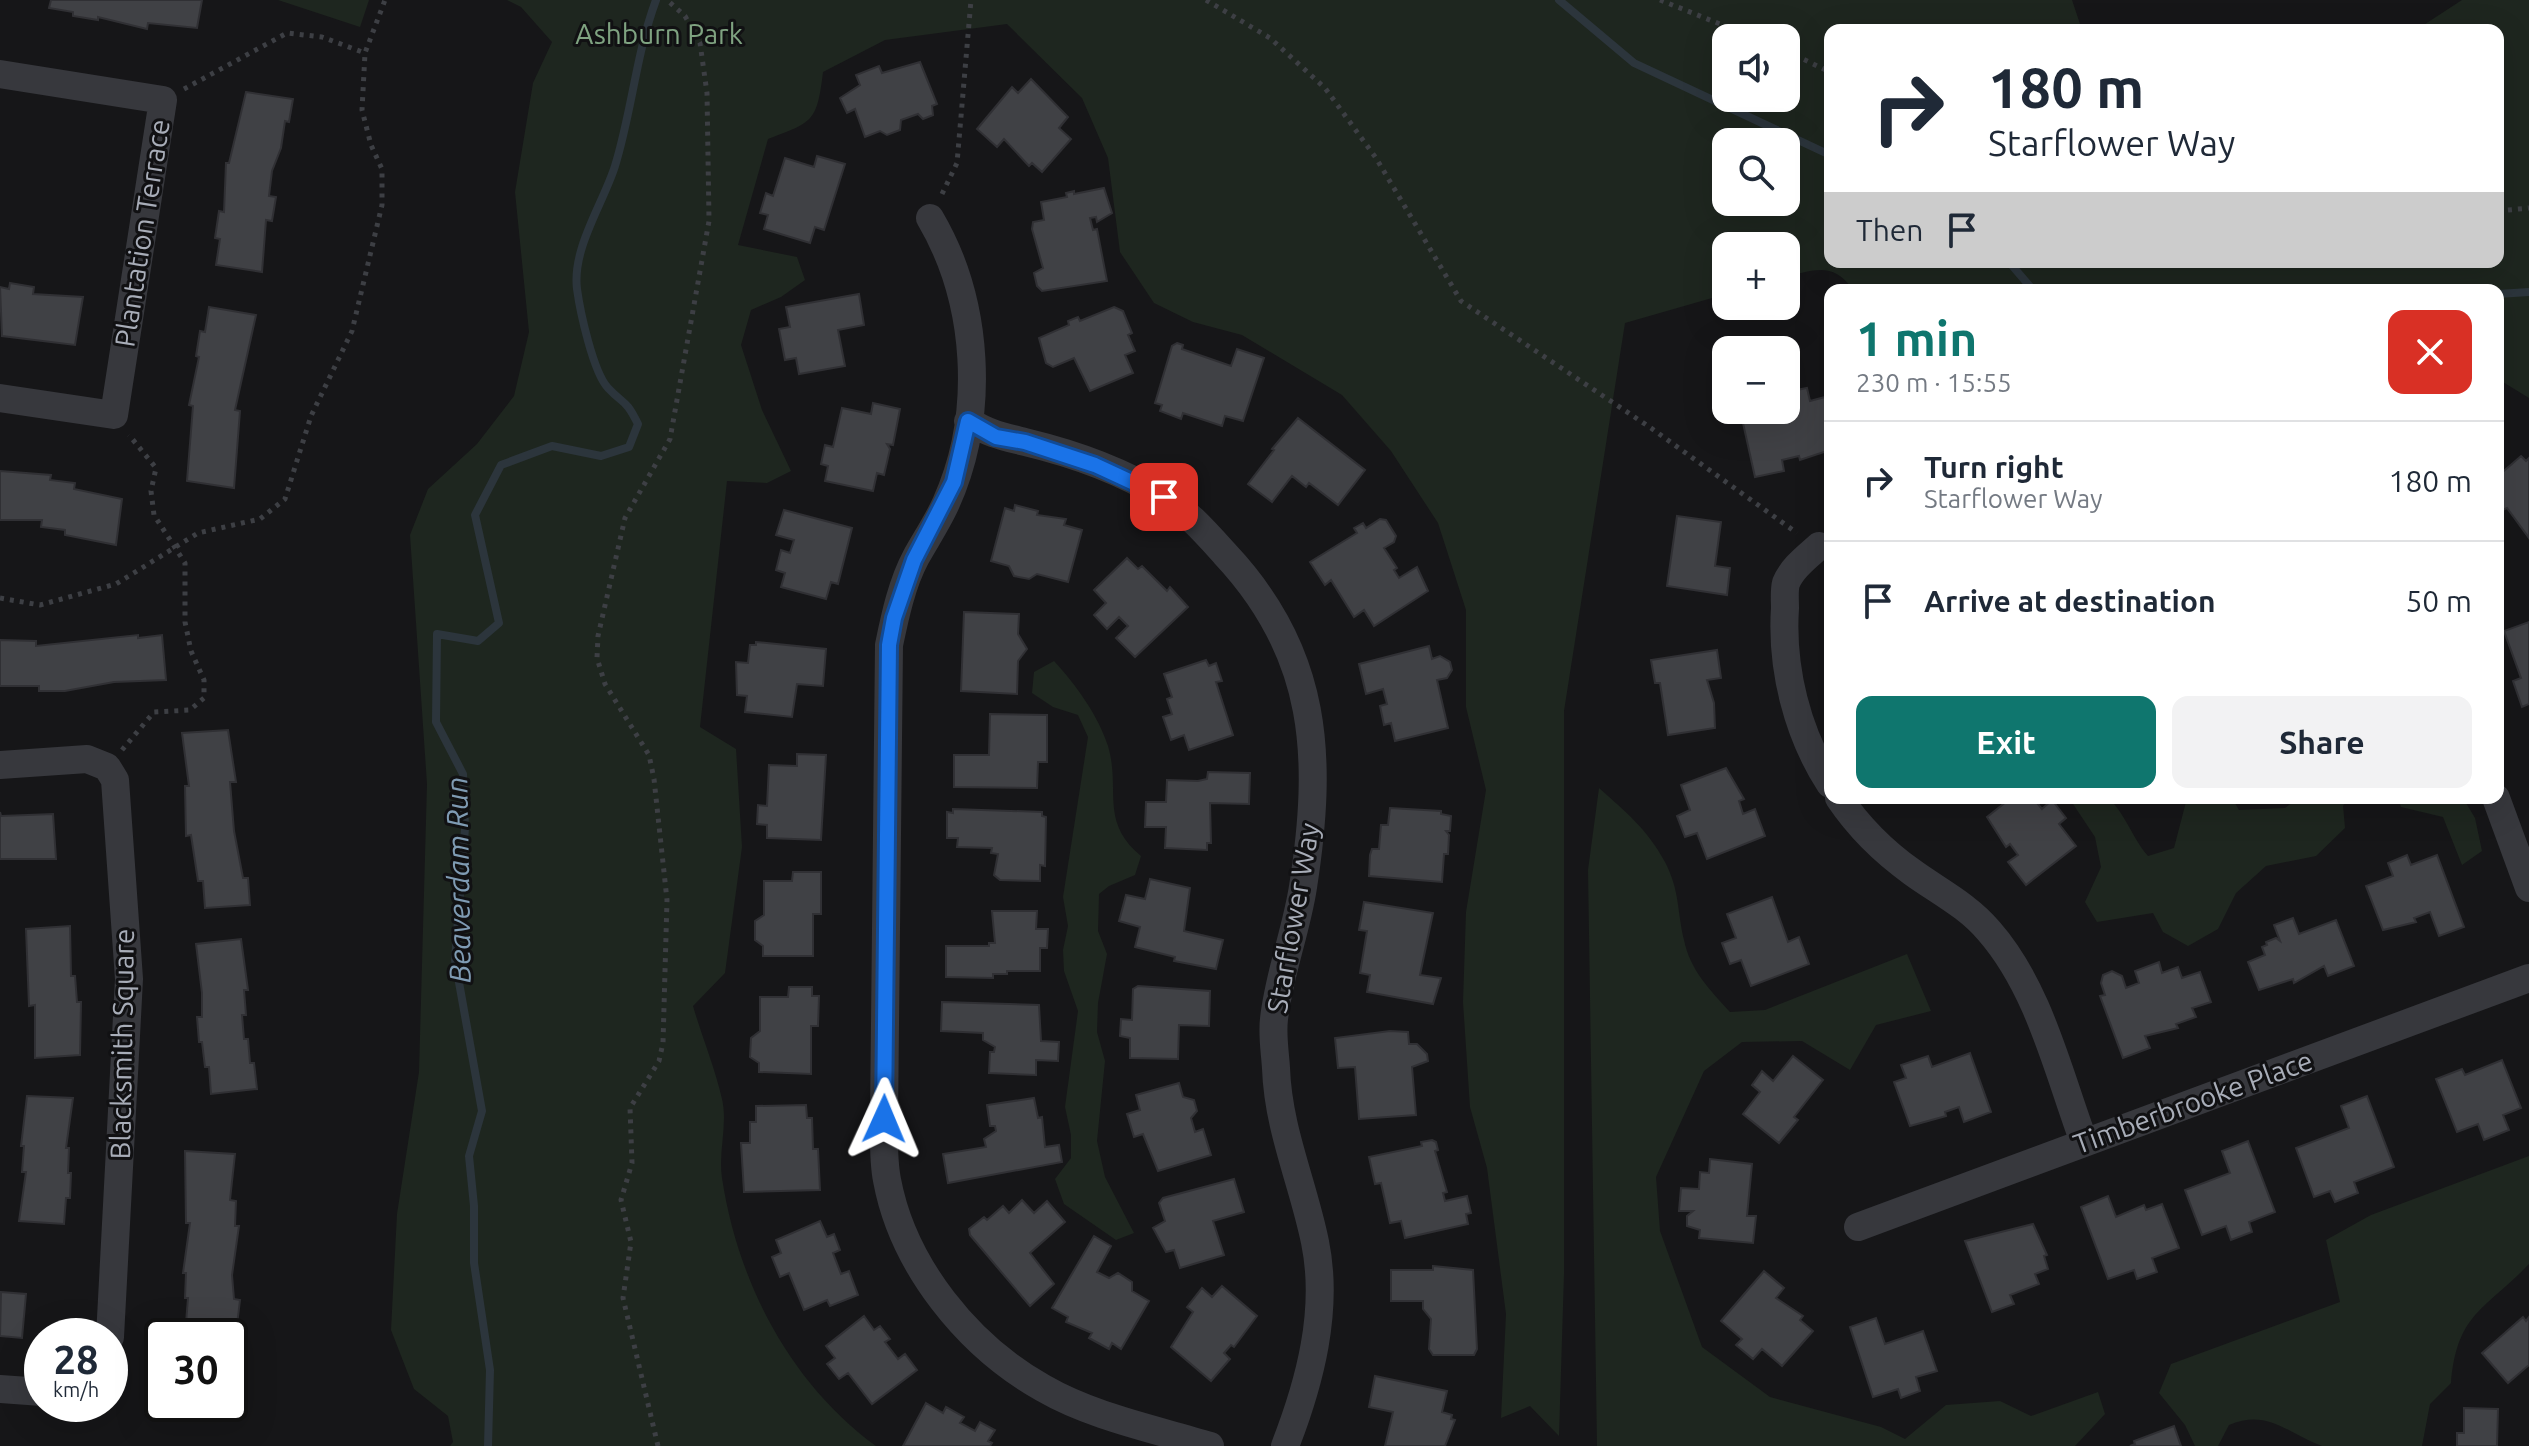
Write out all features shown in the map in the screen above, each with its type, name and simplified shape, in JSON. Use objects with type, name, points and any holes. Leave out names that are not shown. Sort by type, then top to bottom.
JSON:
[{"type":"street","name":"Plantation Terrace","points":[[0,74],[163,100],[114,415]]},
{"type":"street","points":[[930,218],[944,243],[968,312],[971,336],[968,421],[954,482],[914,560],[894,618],[889,645],[886,1178],[902,1230],[935,1291],[964,1327],[999,1359],[1044,1389],[1098,1411],[1210,1446]]},
{"type":"street","points":[[0,398],[114,415]]},
{"type":"street","name":"Starflower Way","points":[[968,421],[996,437],[1025,442],[1095,465],[1164,497],[1195,522],[1246,576],[1285,638],[1295,664],[1315,747],[1314,796],[1303,890],[1273,1022],[1283,1126],[1314,1239],[1319,1301],[1317,1338],[1285,1446]]},
{"type":"street","points":[[1819,546],[1798,565],[1786,584],[1783,629],[1788,673],[1802,730],[1824,772]]},
{"type":"street","points":[[0,765],[87,759],[107,767]]},
{"type":"street","name":"Blacksmith Square","points":[[107,767],[115,780],[129,979],[111,1318]]},
{"type":"street","points":[[1844,804],[1875,841],[1911,871],[1960,903],[1989,930],[2014,965],[2084,1142]]},
{"type":"street","points":[[2498,804],[2529,888]]},
{"type":"street","name":"Timberbrooke Place","points":[[1858,1227],[2529,978]]},
{"type":"street","points":[[0,1389],[24,1391]]},
{"type":"path","points":[[0,598],[40,605],[116,584],[198,533],[260,519],[285,499],[311,416],[352,331],[382,205],[382,169],[371,145],[362,110],[365,53],[385,0]]},
{"type":"path","points":[[930,218],[957,163],[971,0]]},
{"type":"path","points":[[1206,0],[1270,38],[1325,88],[1376,158],[1461,301],[1819,546]]},
{"type":"path","points":[[1660,0],[1720,24]]},
{"type":"path","points":[[658,1446],[623,1298],[631,1242],[621,1200],[632,1163],[630,1108],[659,1061],[663,1043],[667,900],[649,755],[605,684],[597,658],[598,636],[625,518],[670,439],[709,221],[707,93],[700,43],[671,1]]},
{"type":"path","points":[[163,100],[287,33],[322,37],[365,53]]},
{"type":"path","points":[[1800,58],[1824,69]]},
{"type":"path","points":[[2504,210],[2529,208]]},
{"type":"path","points":[[107,767],[154,712],[190,710],[204,698],[204,680],[191,651],[185,622],[185,563],[154,515],[151,491],[156,468],[114,415]]},
{"type":"green space","points":[[278,0],[369,0],[360,27]]},
{"type":"green space","name":"Ashburn Park","points":[[507,0],[2072,0],[2080,24],[1824,24],[1824,268],[2504,268],[2504,24],[2425,24],[2462,0],[2529,0],[2529,398],[2504,383],[2504,284],[1848,284],[1831,271],[1800,274],[1800,232],[1712,232],[1712,298],[1625,323],[1564,711],[1564,1274],[1559,1436],[1530,1406],[1501,1418],[1506,1314],[1487,1168],[1470,1107],[1463,1002],[1466,912],[1486,790],[1466,707],[1466,610],[1438,523],[1391,451],[1342,395],[1242,335],[1193,322],[1154,303],[1120,252],[1108,158],[1082,98],[1007,24],[885,40],[823,72],[818,101],[810,118],[804,124],[768,139],[738,245],[797,257],[805,280],[781,297],[751,310],[741,345],[762,410],[791,471],[767,483],[727,481],[700,727],[736,749],[742,847],[725,973],[693,1006],[722,1099],[722,1178],[741,1255],[755,1292],[773,1328],[818,1392],[845,1421],[876,1446],[450,1446],[453,1442],[448,1416],[414,1389],[391,1330],[397,1214],[419,1072],[427,784],[410,535],[428,489],[477,444],[514,396],[529,332],[515,192],[533,83],[552,42],[521,7]]},
{"type":"green space","points":[[1054,661],[1086,701],[1104,734],[1111,762],[1116,817],[1128,843],[1141,856],[1135,875],[1109,886],[1099,894],[1098,931],[1107,954],[1098,1003],[1097,1032],[1105,1061],[1097,1141],[1105,1177],[1134,1233],[1116,1240],[1064,1204],[1055,1179],[1071,1158],[1071,1135],[1065,1107],[1078,1011],[1064,971],[1063,950],[1068,926],[1063,897],[1088,737],[1078,715],[1053,707],[1032,693],[1034,672]]},
{"type":"green space","points":[[1599,788],[1635,822],[1665,862],[1678,901],[1691,961],[1730,1012],[1765,1010],[1907,954],[1931,1011],[1876,1025],[1850,1070],[1802,1041],[1742,1042],[1704,1071],[1656,1177],[1660,1231],[1702,1347],[1770,1397],[1881,1427],[1905,1439],[1946,1405],[2000,1401],[2031,1416],[2098,1392],[2105,1414],[2075,1446],[1597,1446],[1588,870]]},
{"type":"green space","points":[[2073,804],[2114,804],[2148,856],[2174,848],[2185,804],[2236,804],[2239,810],[2285,808],[2290,804],[2344,804],[2345,828],[2316,856],[2266,866],[2236,893],[2218,929],[2188,946],[2163,932],[2153,913],[2097,922],[2085,902],[2101,867],[2095,837]]},
{"type":"green space","points":[[2400,804],[2467,804],[2475,818],[2482,851],[2462,865],[2443,817],[2401,807]]},
{"type":"green space","points":[[2529,1156],[2529,1264],[2476,1314],[2467,1327],[2454,1360],[2451,1383],[2430,1404],[2422,1446],[2322,1446],[2277,1425],[2255,1419],[2229,1425],[2218,1446],[2195,1446],[2185,1425],[2159,1393],[2171,1364],[2340,1302],[2326,1240],[2371,1215]]},
{"type":"building","points":[[51,0],[202,0],[197,28],[148,23],[147,29],[98,17],[98,20],[73,16],[73,12],[49,8]]},
{"type":"building","points":[[920,62],[937,104],[932,106],[933,115],[923,119],[918,114],[901,120],[900,130],[887,135],[880,131],[865,137],[855,109],[847,113],[840,98],[860,85],[856,75],[879,66],[882,73]]},
{"type":"building","points":[[1031,79],[1068,117],[1059,128],[1071,139],[1042,172],[1032,163],[1029,166],[1004,139],[997,147],[977,129],[1012,87],[1018,93]]},
{"type":"building","points":[[246,92],[293,99],[289,122],[285,121],[281,148],[272,171],[269,196],[276,197],[272,221],[266,220],[262,272],[216,265],[220,239],[215,238],[219,211],[224,212],[226,163],[229,163]]},
{"type":"building","points":[[817,156],[845,164],[824,230],[815,227],[810,243],[764,229],[768,215],[760,213],[766,193],[773,196],[785,158],[814,167]]},
{"type":"building","points":[[1104,188],[1112,213],[1097,222],[1096,217],[1090,218],[1093,230],[1097,229],[1107,281],[1042,291],[1037,286],[1034,273],[1043,268],[1032,229],[1033,222],[1044,220],[1041,202],[1067,197],[1066,193],[1074,191],[1074,194]]},
{"type":"building","points":[[10,283],[34,287],[33,294],[83,297],[75,345],[2,336],[0,287],[9,289]]},
{"type":"building","points":[[859,294],[864,325],[838,330],[845,366],[799,374],[796,358],[785,360],[779,329],[790,327],[786,307]]},
{"type":"building","points":[[209,307],[256,315],[235,410],[240,411],[234,488],[187,481],[193,406],[189,405],[199,357],[196,356],[200,331],[205,332]]},
{"type":"building","points":[[1114,307],[1123,311],[1132,333],[1128,335],[1135,351],[1125,355],[1133,373],[1090,391],[1074,358],[1053,367],[1046,363],[1039,338],[1069,325],[1068,321],[1078,317],[1080,321]]},
{"type":"building","points":[[1177,343],[1183,345],[1182,349],[1231,366],[1237,349],[1264,358],[1243,421],[1225,416],[1222,426],[1183,413],[1181,419],[1160,411],[1162,405],[1155,403],[1172,346]]},
{"type":"building","points":[[1807,388],[1810,401],[1824,397],[1824,452],[1800,460],[1799,456],[1782,460],[1784,471],[1755,477],[1743,424],[1800,424],[1800,389]]},
{"type":"building","points":[[873,403],[900,409],[893,445],[887,444],[890,449],[884,475],[877,473],[873,491],[825,481],[828,466],[821,464],[825,445],[833,447],[842,408],[871,414]]},
{"type":"building","points":[[1298,418],[1365,470],[1338,505],[1309,483],[1306,487],[1292,476],[1272,502],[1248,484]]},
{"type":"building","points":[[2521,456],[2526,461],[2529,458],[2529,538],[2507,508],[2504,509],[2504,471]]},
{"type":"building","points":[[0,471],[51,475],[50,480],[75,483],[74,489],[122,499],[116,545],[65,535],[65,530],[41,527],[42,520],[0,520]]},
{"type":"building","points":[[1015,505],[1038,511],[1037,515],[1066,519],[1064,525],[1082,530],[1068,582],[1037,574],[1029,579],[1014,576],[1009,566],[991,561],[1005,508],[1014,511]]},
{"type":"building","points":[[784,510],[852,528],[838,584],[831,582],[826,599],[781,587],[785,573],[776,570],[781,550],[790,553],[794,540],[776,535]]},
{"type":"building","points":[[1677,516],[1721,522],[1715,566],[1730,568],[1727,595],[1667,586]]},
{"type":"building","points":[[1380,519],[1386,520],[1396,536],[1394,542],[1384,548],[1397,568],[1394,570],[1399,578],[1417,567],[1428,591],[1374,626],[1364,610],[1354,617],[1331,580],[1325,585],[1310,562],[1357,533],[1354,528],[1363,523],[1366,528]]},
{"type":"building","points":[[1127,558],[1138,569],[1142,566],[1167,591],[1170,587],[1188,607],[1135,657],[1116,638],[1128,626],[1119,617],[1107,629],[1094,615],[1106,603],[1094,590]]},
{"type":"building","points":[[964,612],[1019,614],[1018,634],[1027,649],[1018,661],[1017,694],[961,691]]},
{"type":"building","points":[[2529,622],[2529,704],[2522,707],[2513,681],[2521,678],[2504,631]]},
{"type":"building","points":[[138,635],[138,638],[162,635],[166,680],[114,682],[65,691],[39,691],[39,686],[0,686],[0,640],[36,641],[36,646]]},
{"type":"building","points":[[756,642],[826,649],[823,686],[797,684],[792,717],[745,712],[747,696],[737,695],[736,662],[748,663],[750,645],[756,645]]},
{"type":"building","points":[[1429,646],[1432,659],[1440,656],[1450,662],[1452,670],[1447,678],[1437,680],[1448,728],[1395,741],[1391,723],[1384,725],[1380,706],[1387,704],[1383,689],[1366,694],[1359,664]]},
{"type":"building","points":[[1717,650],[1721,678],[1707,680],[1714,703],[1715,728],[1668,735],[1660,683],[1655,683],[1651,660]]},
{"type":"building","points":[[1206,660],[1209,666],[1216,663],[1222,681],[1216,682],[1233,735],[1189,750],[1184,735],[1171,740],[1163,717],[1172,714],[1167,699],[1172,697],[1164,674]]},
{"type":"building","points":[[990,714],[1047,715],[1047,762],[1038,762],[1037,788],[954,787],[954,755],[989,755]]},
{"type":"building","points":[[228,730],[236,782],[230,782],[234,831],[243,878],[248,878],[250,905],[205,908],[203,881],[198,881],[191,835],[186,836],[185,786],[189,786],[182,733]]},
{"type":"building","points":[[797,754],[826,755],[821,840],[767,838],[767,825],[757,824],[758,805],[767,806],[769,765],[797,766]]},
{"type":"building","points":[[1726,768],[1744,799],[1739,801],[1743,814],[1755,809],[1765,836],[1707,859],[1697,833],[1685,837],[1677,816],[1690,810],[1681,785]]},
{"type":"building","points":[[1208,772],[1250,773],[1249,804],[1210,803],[1211,843],[1207,843],[1207,850],[1165,848],[1166,827],[1145,827],[1146,802],[1166,802],[1167,780],[1198,781],[1207,779]]},
{"type":"building","points":[[2003,804],[2038,804],[2042,809],[2048,804],[2055,804],[2066,818],[2059,824],[2076,846],[2026,885],[2008,862],[2018,855],[2010,844],[2006,847],[1987,817]]},
{"type":"building","points":[[1390,808],[1441,811],[1441,814],[1451,816],[1450,831],[1446,831],[1449,835],[1448,854],[1444,854],[1442,882],[1369,876],[1370,855],[1372,849],[1379,849],[1381,825],[1388,825]]},
{"type":"building","points":[[953,809],[1042,812],[1042,816],[1046,817],[1045,866],[1040,865],[1040,881],[1000,880],[994,875],[998,854],[991,853],[992,848],[957,847],[958,838],[947,838],[947,812],[953,813]]},
{"type":"building","points":[[0,812],[1,816],[53,814],[56,859],[0,859]]},
{"type":"building","points":[[2407,855],[2411,865],[2437,855],[2464,927],[2439,936],[2430,912],[2414,918],[2416,922],[2383,930],[2366,886],[2393,876],[2388,863]]},
{"type":"building","points":[[793,872],[821,872],[821,914],[813,914],[813,956],[763,956],[763,946],[755,940],[755,921],[764,915],[764,881],[792,881]]},
{"type":"building","points":[[1150,879],[1190,888],[1184,931],[1223,940],[1216,969],[1174,961],[1175,957],[1135,947],[1140,927],[1119,921],[1126,895],[1145,899]]},
{"type":"building","points":[[1772,897],[1788,942],[1799,937],[1809,964],[1751,986],[1741,960],[1730,964],[1722,943],[1736,938],[1727,914]]},
{"type":"building","points":[[1364,902],[1433,913],[1420,975],[1441,978],[1433,1004],[1367,992],[1370,975],[1360,973],[1367,931],[1359,930]]},
{"type":"building","points":[[992,911],[1037,911],[1036,929],[1048,929],[1047,948],[1040,948],[1040,971],[1007,971],[1007,974],[993,974],[993,978],[946,977],[946,946],[989,946],[989,943],[995,943]]},
{"type":"building","points":[[2293,918],[2299,934],[2336,920],[2354,966],[2328,976],[2324,966],[2294,983],[2293,979],[2259,990],[2248,962],[2265,955],[2262,947],[2267,945],[2266,942],[2276,938],[2280,941],[2274,925]]},
{"type":"building","points":[[70,926],[71,976],[75,976],[77,1002],[81,1002],[80,1055],[35,1058],[35,1005],[29,1006],[26,929]]},
{"type":"building","points":[[241,939],[248,990],[244,990],[244,1039],[248,1039],[257,1089],[211,1094],[209,1067],[205,1067],[202,1042],[199,1042],[197,1017],[202,1017],[202,993],[196,944]]},
{"type":"building","points":[[2159,962],[2162,973],[2178,967],[2182,978],[2200,972],[2211,1002],[2192,1008],[2196,1017],[2176,1024],[2178,1028],[2145,1036],[2150,1048],[2123,1058],[2100,996],[2105,995],[2101,983],[2103,975],[2112,971],[2122,976],[2126,988],[2139,983],[2135,971]]},
{"type":"building","points":[[1138,986],[1210,991],[1209,1026],[1179,1025],[1178,1059],[1130,1058],[1130,1038],[1120,1036],[1121,1019],[1132,1020],[1133,989]]},
{"type":"building","points":[[789,987],[812,987],[812,996],[819,996],[818,1026],[811,1026],[811,1074],[759,1072],[759,1063],[750,1057],[751,1038],[760,1031],[760,997],[788,997]]},
{"type":"building","points":[[942,1002],[1039,1005],[1041,1041],[1059,1042],[1058,1061],[1036,1060],[1036,1075],[989,1073],[990,1052],[994,1052],[995,1047],[983,1040],[983,1033],[941,1031]]},
{"type":"building","points":[[1390,1031],[1408,1032],[1409,1044],[1417,1044],[1427,1054],[1428,1061],[1412,1067],[1416,1115],[1359,1119],[1355,1067],[1338,1068],[1335,1038]]},
{"type":"building","points":[[1970,1053],[1991,1112],[1964,1122],[1959,1107],[1945,1112],[1946,1116],[1910,1126],[1894,1082],[1906,1078],[1901,1065],[1928,1056],[1932,1067]]},
{"type":"building","points":[[1793,1056],[1823,1080],[1794,1117],[1798,1120],[1779,1143],[1743,1114],[1760,1092],[1752,1085],[1762,1071],[1773,1081]]},
{"type":"building","points":[[2502,1060],[2521,1108],[2503,1115],[2509,1130],[2484,1140],[2478,1124],[2457,1132],[2436,1079],[2462,1069],[2465,1075]]},
{"type":"building","points":[[1179,1083],[1183,1097],[1194,1100],[1197,1111],[1191,1118],[1195,1132],[1203,1129],[1211,1155],[1158,1171],[1143,1134],[1134,1137],[1127,1114],[1140,1110],[1136,1095]]},
{"type":"building","points":[[27,1096],[73,1098],[66,1148],[69,1148],[68,1173],[71,1173],[70,1198],[66,1198],[64,1224],[19,1221],[26,1172],[22,1172],[24,1146],[21,1146]]},
{"type":"building","points":[[2367,1096],[2394,1167],[2354,1182],[2358,1193],[2335,1202],[2330,1191],[2314,1197],[2296,1148],[2349,1128],[2341,1106]]},
{"type":"building","points":[[1034,1098],[1038,1118],[1042,1117],[1045,1147],[1059,1145],[1062,1162],[948,1183],[943,1154],[986,1147],[984,1139],[996,1131],[995,1126],[990,1126],[987,1105]]},
{"type":"building","points":[[806,1105],[807,1118],[812,1118],[813,1149],[818,1149],[820,1190],[744,1192],[741,1143],[750,1143],[750,1122],[756,1122],[756,1106]]},
{"type":"building","points":[[2248,1141],[2275,1212],[2249,1222],[2252,1232],[2231,1240],[2226,1226],[2202,1235],[2185,1190],[2230,1173],[2222,1151]]},
{"type":"building","points":[[1421,1142],[1436,1142],[1438,1150],[1435,1151],[1447,1192],[1443,1193],[1445,1201],[1467,1196],[1471,1213],[1466,1214],[1468,1224],[1405,1238],[1401,1221],[1390,1223],[1381,1183],[1375,1184],[1369,1157],[1422,1146]]},
{"type":"building","points":[[185,1151],[235,1154],[230,1200],[236,1201],[235,1226],[239,1226],[232,1275],[234,1299],[240,1300],[238,1318],[186,1318],[188,1298],[185,1298],[186,1273],[183,1273],[190,1223],[186,1223]]},
{"type":"building","points":[[1710,1159],[1752,1164],[1747,1216],[1756,1216],[1753,1243],[1699,1238],[1700,1230],[1687,1226],[1687,1216],[1693,1211],[1679,1211],[1681,1188],[1699,1189],[1700,1172],[1709,1173]]},
{"type":"building","points":[[1234,1179],[1244,1212],[1213,1221],[1224,1255],[1180,1268],[1174,1250],[1166,1252],[1153,1228],[1165,1221],[1159,1203],[1163,1198]]},
{"type":"building","points":[[2108,1196],[2116,1217],[2144,1205],[2146,1210],[2162,1204],[2179,1248],[2152,1258],[2157,1272],[2137,1279],[2134,1270],[2108,1279],[2081,1207]]},
{"type":"building","points":[[1022,1200],[1034,1213],[1047,1201],[1065,1222],[1030,1253],[1054,1284],[1030,1306],[970,1235],[969,1229],[984,1217],[987,1220],[1003,1206],[1009,1213]]},
{"type":"building","points":[[820,1221],[827,1237],[834,1234],[840,1250],[833,1253],[841,1274],[849,1271],[858,1295],[830,1306],[827,1300],[804,1310],[789,1273],[780,1277],[772,1257],[781,1253],[776,1240]]},
{"type":"building","points":[[2033,1224],[2047,1255],[2044,1256],[2048,1269],[2035,1274],[2039,1284],[2010,1295],[2014,1304],[1992,1312],[1965,1241]]},
{"type":"building","points":[[1094,1236],[1111,1246],[1097,1272],[1109,1278],[1118,1273],[1132,1282],[1132,1291],[1149,1301],[1121,1349],[1112,1343],[1109,1349],[1089,1338],[1092,1333],[1066,1322],[1068,1317],[1052,1308]]},
{"type":"building","points":[[1433,1266],[1473,1270],[1477,1349],[1474,1355],[1433,1355],[1429,1349],[1431,1319],[1423,1309],[1423,1301],[1391,1301],[1391,1270],[1433,1270]]},
{"type":"building","points":[[1764,1271],[1784,1288],[1776,1298],[1803,1316],[1800,1320],[1813,1331],[1782,1366],[1762,1349],[1753,1359],[1736,1345],[1742,1339],[1721,1321]]},
{"type":"building","points":[[1222,1286],[1257,1316],[1234,1347],[1231,1345],[1224,1353],[1230,1359],[1211,1381],[1171,1347],[1193,1312],[1187,1307],[1202,1288],[1212,1297]]},
{"type":"building","points":[[1,1292],[26,1294],[22,1338],[0,1336]]},
{"type":"building","points":[[864,1316],[874,1330],[880,1326],[890,1339],[885,1342],[898,1359],[905,1354],[917,1370],[872,1404],[848,1373],[839,1379],[827,1364],[835,1358],[826,1346]]},
{"type":"building","points":[[2523,1317],[2526,1321],[2529,1317],[2529,1365],[2508,1383],[2482,1353]]},
{"type":"building","points":[[1876,1318],[1885,1344],[1923,1331],[1937,1371],[1916,1377],[1920,1391],[1901,1398],[1898,1389],[1873,1397],[1850,1327]]},
{"type":"building","points":[[1375,1376],[1447,1391],[1442,1412],[1452,1415],[1451,1419],[1455,1420],[1445,1446],[1385,1446],[1393,1412],[1369,1407]]},
{"type":"building","points":[[926,1403],[943,1413],[946,1407],[964,1417],[960,1423],[975,1431],[980,1422],[995,1430],[988,1441],[992,1443],[990,1446],[903,1446]]},
{"type":"building","points":[[2464,1408],[2498,1409],[2497,1446],[2457,1446],[2457,1433],[2464,1433]]},
{"type":"building","points":[[2174,1426],[2181,1446],[2130,1446],[2135,1444],[2134,1441]]},
{"type":"waterway","name":"Beaverdam Run","points":[[488,1446],[490,1370],[474,1263],[474,1206],[469,1156],[482,1111],[455,960],[465,828],[463,774],[436,722],[437,634],[478,641],[499,623],[475,515],[501,465],[552,446],[601,456],[629,447],[638,424],[627,406],[602,380],[597,369],[581,312],[577,274],[584,242],[615,166],[656,0]]},
{"type":"waterway","name":"Beaverdam Run","points":[[1559,0],[1634,63],[1824,152]]},
{"type":"waterway","name":"Beaverdam Run","points":[[2014,268],[2028,284]]},
{"type":"waterway","name":"Beaverdam Run","points":[[2504,294],[2529,292]]},
{"type":"route","points":[[884,1119],[889,645],[894,618],[914,560],[946,504],[954,482],[968,421],[996,437],[1025,442],[1095,465],[1164,497]]}]
